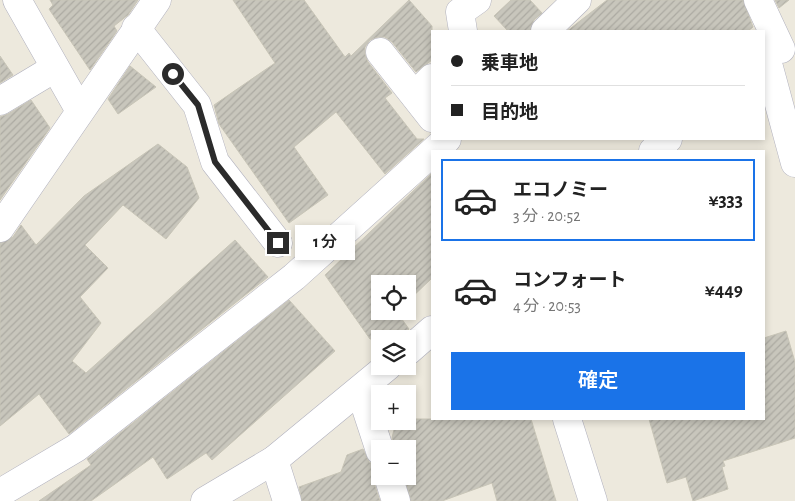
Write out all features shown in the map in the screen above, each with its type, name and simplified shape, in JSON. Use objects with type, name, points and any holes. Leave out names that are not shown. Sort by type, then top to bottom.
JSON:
[{"type":"street","points":[[17,0],[80,111]]},
{"type":"street","points":[[0,228],[157,0]]},
{"type":"street","points":[[463,30],[460,12],[477,0]]},
{"type":"street","points":[[546,30],[577,0]]},
{"type":"street","points":[[758,0],[777,52],[795,163]]},
{"type":"street","points":[[136,28],[198,105],[215,162],[278,243]]},
{"type":"street","points":[[380,52],[424,87],[431,114]]},
{"type":"street","points":[[0,101],[55,68]]},
{"type":"street","points":[[436,150],[447,140]]},
{"type":"street","points":[[449,140],[457,150]]},
{"type":"street","points":[[654,150],[667,140]]},
{"type":"street","points":[[0,494],[76,448],[286,283],[431,154]]},
{"type":"street","points":[[416,343],[431,331]]},
{"type":"street","points":[[205,501],[274,460],[378,375]]},
{"type":"street","points":[[360,390],[376,440]]},
{"type":"street","points":[[567,420],[593,501]]},
{"type":"street","points":[[274,460],[287,501]]},
{"type":"street","points":[[391,485],[396,501]]},
{"type":"building","points":[[50,0],[138,0],[128,15],[114,26],[117,31],[90,70],[49,9],[53,5]]},
{"type":"building","points":[[233,0],[304,0],[345,57],[349,53],[351,56],[409,0],[432,26],[431,61],[416,72],[392,42],[385,37],[370,40],[365,47],[365,54],[368,62],[392,93],[385,98],[417,139],[424,139],[385,174],[336,112],[294,147],[328,195],[289,223],[219,124],[214,105],[275,63]]},
{"type":"building","points":[[511,0],[530,0],[542,13],[534,20],[530,30],[507,30],[494,16]]},
{"type":"building","points":[[607,0],[743,0],[753,27],[749,30],[568,30]]},
{"type":"building","points":[[775,0],[789,0],[779,8]]},
{"type":"building","points":[[0,56],[13,75],[0,83]]},
{"type":"building","points":[[130,66],[156,87],[118,114],[108,99]]},
{"type":"building","points":[[31,100],[50,128],[0,200],[0,117]]},
{"type":"building","points":[[158,144],[187,167],[199,198],[166,239],[123,205],[85,245],[108,268],[80,297],[101,323],[72,361],[86,373],[235,240],[268,277],[69,434],[39,394],[0,426],[0,243],[13,237],[21,225],[36,245],[84,196]]},
{"type":"building","points":[[431,174],[431,279],[416,293],[416,275],[371,275],[371,320],[402,320],[409,329],[371,330],[370,339],[325,275]]},
{"type":"building","points":[[289,300],[335,351],[212,460],[206,453],[167,479],[153,457],[91,501],[39,501],[91,465],[87,459]]},
{"type":"building","points":[[786,331],[795,362],[795,438],[723,461],[725,466],[722,467],[728,489],[693,501],[686,477],[667,483],[649,420],[765,420],[765,338]]},
{"type":"building","points":[[416,419],[531,420],[556,501],[497,501],[492,483],[442,501],[411,501],[407,485],[416,485],[416,440],[393,440],[394,430],[416,430]]},
{"type":"building","points":[[363,449],[371,463],[371,485],[375,485],[380,501],[302,501],[299,487],[341,472],[347,455]]},
{"type":"route","points":[[173,74],[198,105],[215,162],[278,243]]}]
